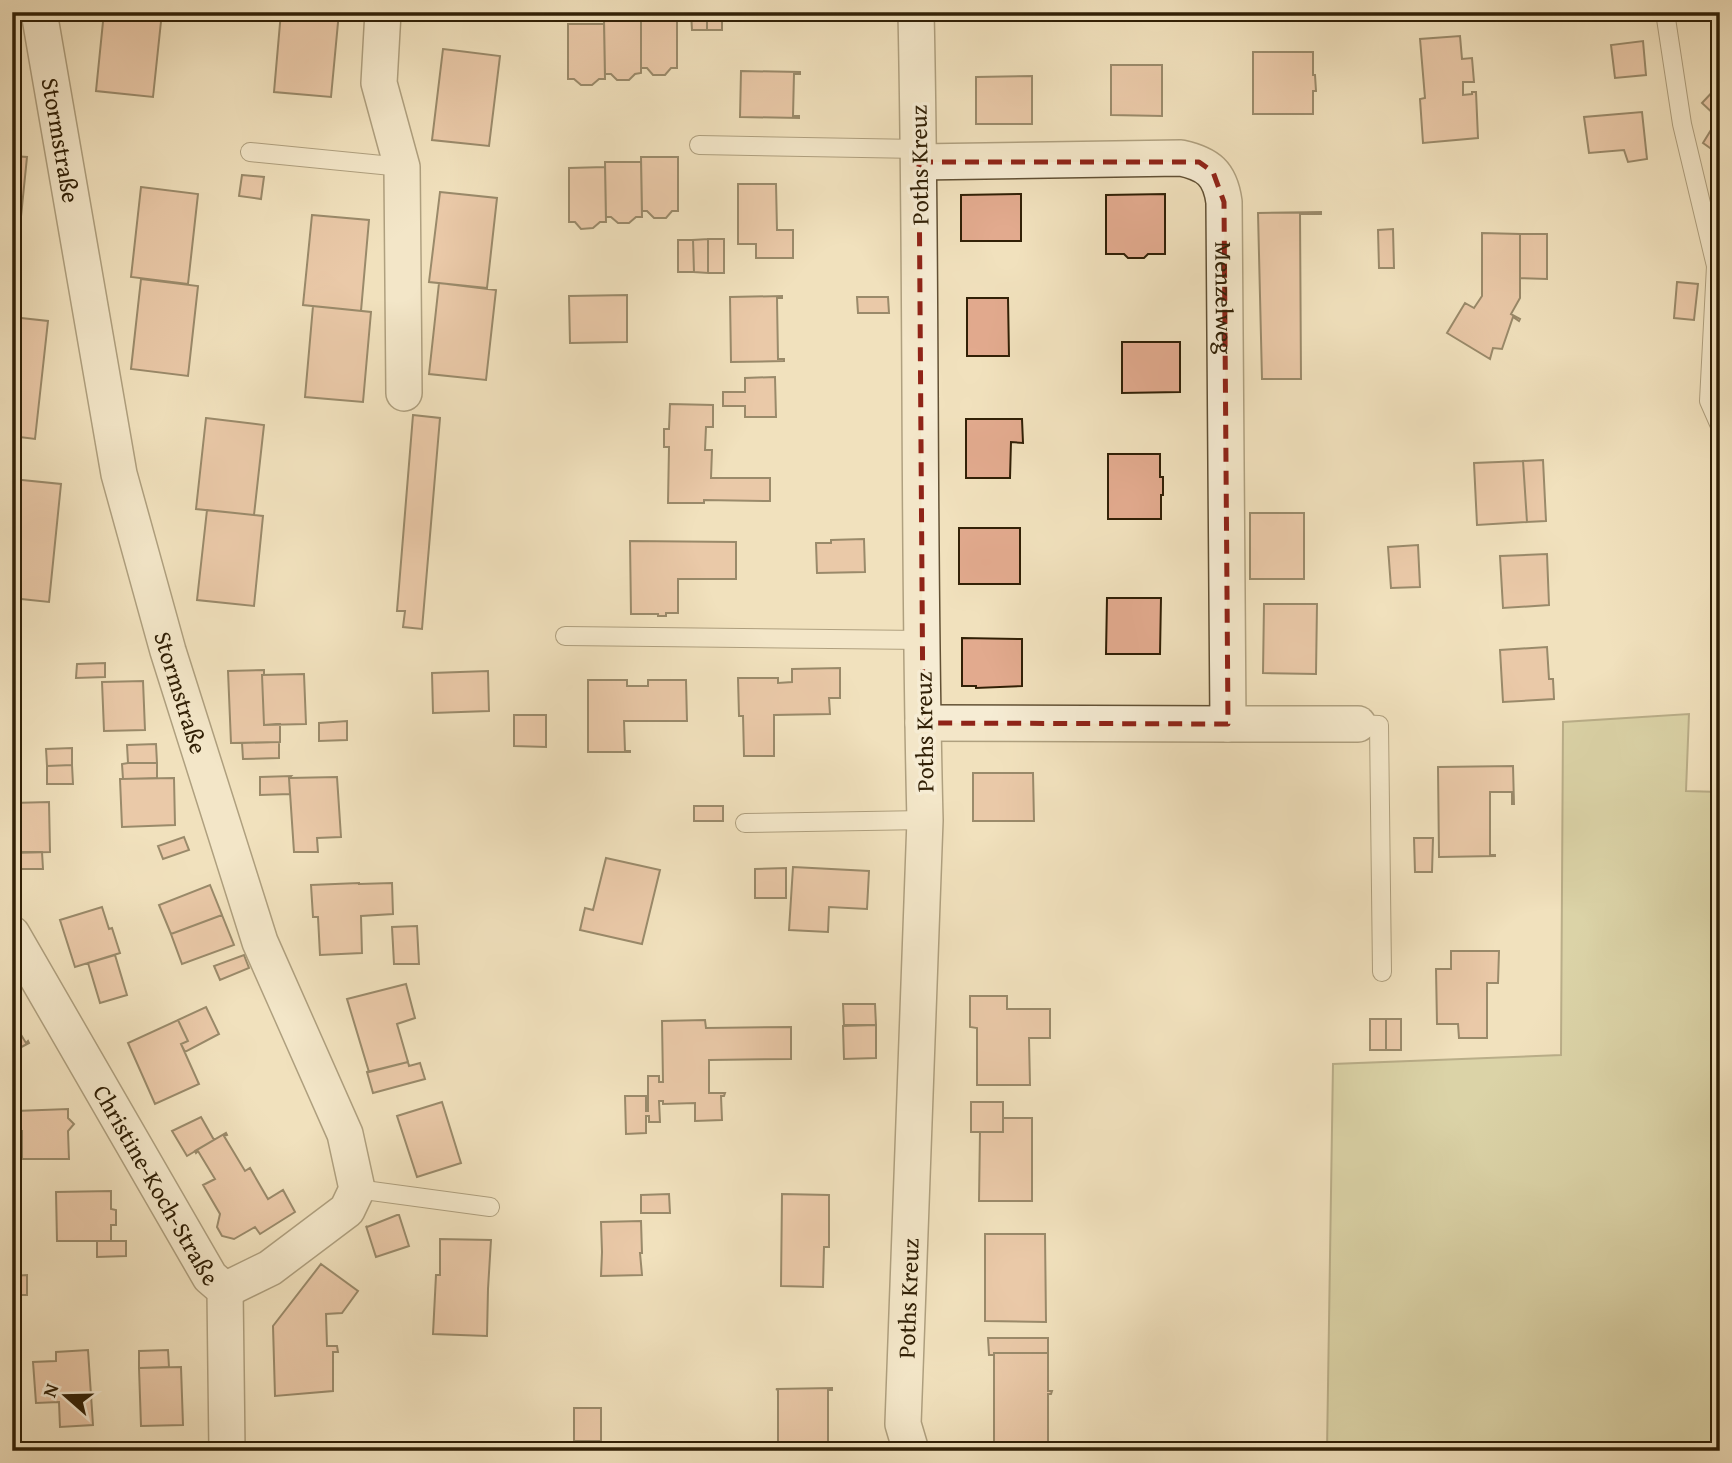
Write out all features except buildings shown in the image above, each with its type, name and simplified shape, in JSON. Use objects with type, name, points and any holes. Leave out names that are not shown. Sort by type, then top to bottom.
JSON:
[{"type":"street","name":"Stormstraße","points":[[40,12],[119,474],[168,651],[260,942],[345,1133],[357,1189]]},
{"type":"street","points":[[383,12],[379,83],[402,167],[404,393]]},
{"type":"street","name":"Poths Kreuz","points":[[911,1451],[902,1423],[925,820],[916,12]]},
{"type":"street","name":"Menzelweg","points":[[919,156],[1181,158],[1199,162],[1213,172],[1222,186],[1228,724]]},
{"type":"street","points":[[923,723],[1358,724]]},
{"type":"street","name":"Christine-Koch-Straße","points":[[12,934],[210,1277],[225,1290],[227,1451]]},
{"type":"street","points":[[225,1290],[271,1268],[325,1227],[347,1210],[357,1189]]},
{"type":"lane","points":[[1665,12],[1682,124],[1716,266],[1710,401],[1720,426]]},
{"type":"lane","points":[[699,145],[919,156]]},
{"type":"lane","points":[[250,152],[402,167]]},
{"type":"lane","points":[[565,636],[922,640]]},
{"type":"lane","points":[[1358,724],[1379,725],[1382,972]]},
{"type":"lane","points":[[745,822],[925,820]]},
{"type":"lane","points":[[357,1189],[490,1207]]},
{"type":"highlighted area","points":[[919,162],[1199,162],[1213,172],[1224,202],[1228,724],[923,723]]},
{"type":"green space","points":[[1689,714],[1686,791],[1720,792],[1720,1451],[1327,1451],[1333,1064],[1561,1055],[1563,722]]}]
